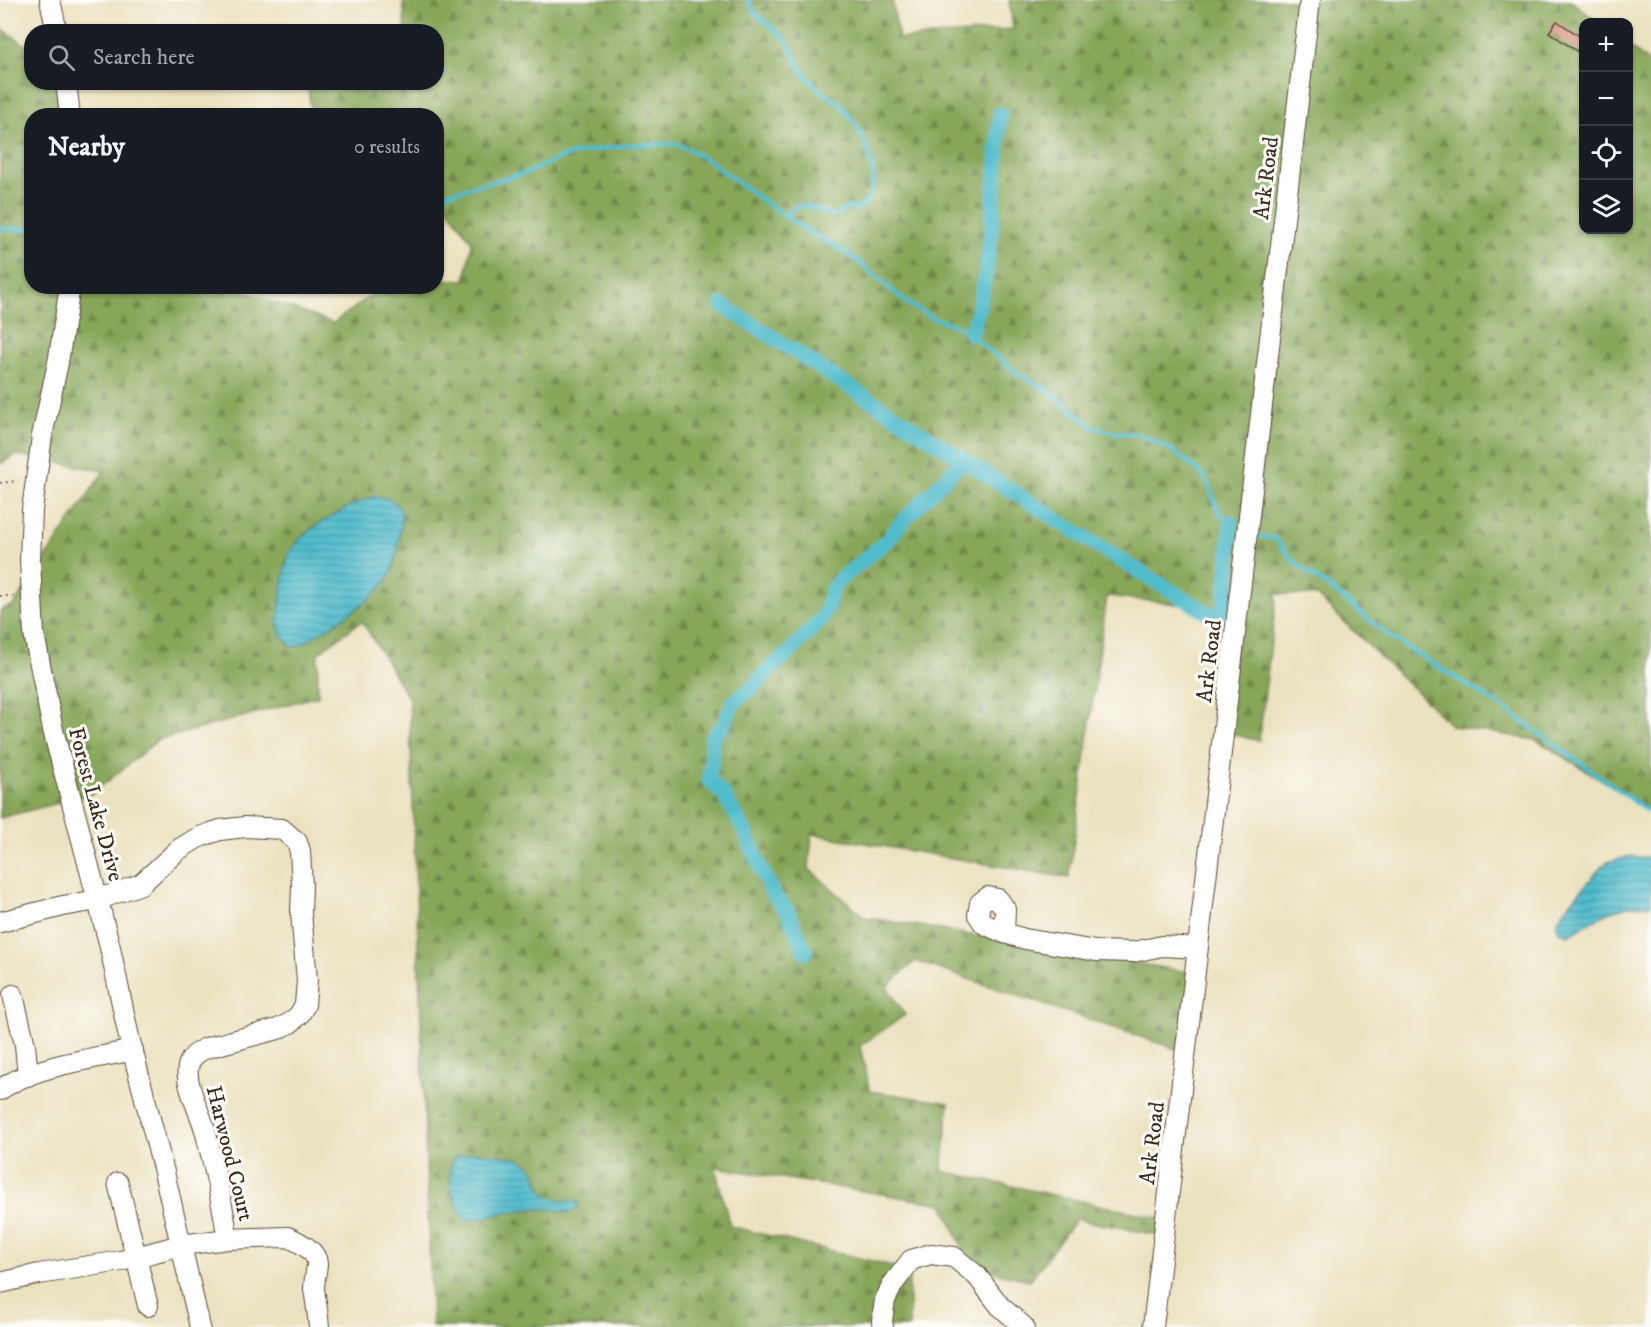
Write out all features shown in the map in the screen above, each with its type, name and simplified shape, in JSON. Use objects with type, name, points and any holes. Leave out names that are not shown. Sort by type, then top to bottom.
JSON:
[{"type":"street","points":[[50,0],[55,24]]},
{"type":"street","name":"Ark Road","points":[[1153,1327],[1310,0]]},
{"type":"street","points":[[67,90],[69,108]]},
{"type":"street","name":"Forest Lake Drive","points":[[69,294],[34,485],[30,536],[32,609],[38,659],[53,730],[97,900],[200,1327]]},
{"type":"street","name":"Harwood Court","points":[[97,900],[141,884],[188,843],[220,830],[245,827],[282,829],[297,842],[302,874],[301,913],[307,980],[305,1005],[299,1015],[278,1029],[197,1052],[190,1060],[188,1069],[188,1080],[206,1132],[228,1239]]},
{"type":"street","points":[[0,922],[97,900]]},
{"type":"street","points":[[1004,933],[1025,939],[1096,951],[1132,952],[1162,946],[1198,948]]},
{"type":"street","points":[[13,995],[25,1045],[28,1076]]},
{"type":"street","points":[[0,1090],[18,1079],[43,1071],[133,1050]]},
{"type":"street","points":[[118,1183],[148,1306]]},
{"type":"street","points":[[0,1283],[136,1258],[181,1245],[228,1239],[288,1237],[315,1254],[318,1263],[314,1290],[318,1300],[319,1327]]},
{"type":"street","points":[[883,1327],[885,1300],[893,1284],[911,1260],[931,1254],[954,1257],[977,1276],[1000,1306],[1024,1327]]},
{"type":"green space","points":[[403,0],[892,0],[899,39],[1013,29],[1009,0],[1570,0],[1593,18],[1579,18],[1579,234],[1633,234],[1633,49],[1651,64],[1651,810],[1536,740],[1452,726],[1317,596],[1277,594],[1259,741],[1224,732],[1238,611],[1107,596],[1069,878],[812,834],[809,869],[865,917],[1195,973],[1185,1052],[915,961],[887,987],[905,1015],[860,1046],[870,1091],[949,1103],[942,1171],[1165,1219],[1163,1236],[1076,1219],[1030,1280],[971,1268],[943,1204],[715,1167],[730,1226],[909,1270],[909,1327],[432,1327],[409,699],[362,621],[318,653],[318,696],[158,740],[92,794],[0,818],[0,610],[14,605],[104,471],[17,455],[0,464],[0,27],[24,44],[24,90],[57,90],[64,108],[24,108],[24,294],[251,294],[333,323],[373,294],[444,294],[444,279],[465,280],[472,242],[444,203],[444,108],[311,108],[308,90],[374,92],[376,90],[444,90],[444,24],[405,24]]},
{"type":"water","points":[[376,496],[389,499],[397,505],[401,514],[398,550],[391,573],[375,594],[363,604],[301,645],[293,647],[283,637],[278,625],[290,552],[305,534],[324,521],[346,508]]},
{"type":"water","points":[[1631,856],[1651,858],[1651,905],[1629,906],[1611,911],[1568,935],[1559,931],[1556,924],[1562,913],[1601,867],[1607,862]]},
{"type":"water","points":[[477,1152],[509,1157],[527,1163],[534,1170],[546,1194],[557,1199],[578,1202],[579,1207],[569,1213],[531,1209],[468,1220],[458,1208],[452,1190],[452,1164],[455,1157]]},
{"type":"building","points":[[1557,21],[1579,36],[1579,51],[1578,52],[1549,32]]},
{"type":"waterway","points":[[748,0],[756,14],[778,32],[790,46],[800,68],[807,76],[849,115],[870,157],[872,186],[867,199],[858,209],[849,207],[833,216],[815,208],[800,206],[784,216]]},
{"type":"waterway","points":[[971,334],[989,254],[1000,114]]},
{"type":"waterway","points":[[444,194],[526,173],[573,154],[626,145],[677,144],[706,159],[787,218],[857,260],[907,303],[933,318],[955,325],[969,333],[1018,374],[1049,391],[1093,427],[1116,433],[1137,434],[1170,449],[1199,471],[1207,481],[1219,513],[1231,522]]},
{"type":"waterway","points":[[0,229],[24,229]]},
{"type":"waterway","points":[[722,305],[1104,550],[1211,615],[1217,615],[1223,607],[1229,570],[1231,522]]},
{"type":"waterway","points":[[806,952],[787,911],[772,893],[744,830],[723,794],[709,780],[712,737],[723,726],[733,703],[789,653],[822,618],[832,590],[839,580],[888,540],[900,524],[964,460]]},
{"type":"waterway","points":[[1256,535],[1276,539],[1304,570],[1389,636],[1501,706],[1651,813]]}]
